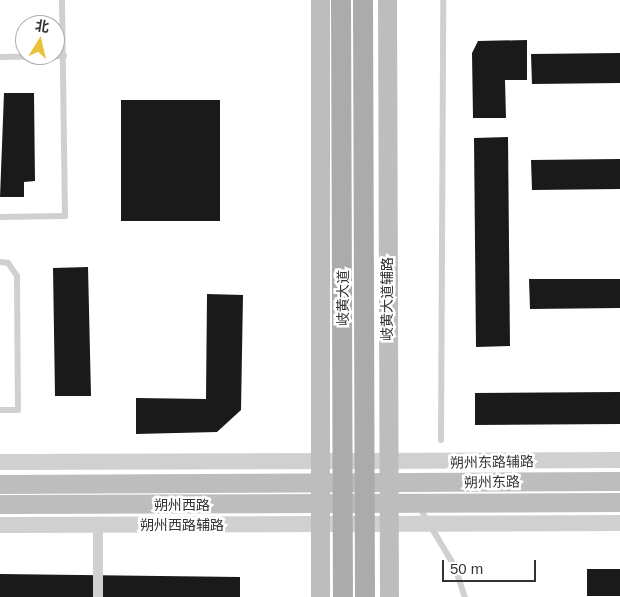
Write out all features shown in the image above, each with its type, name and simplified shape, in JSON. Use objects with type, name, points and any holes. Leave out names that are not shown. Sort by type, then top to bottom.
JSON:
[{"type":"main road","points":[[320,0],[320,597]]},
{"type":"main road","name":"岐黄大道","points":[[341,0],[343,597]]},
{"type":"main road","name":"岐黄大道","points":[[364,0],[365,597]]},
{"type":"main road","name":"岐黄大道辅路","points":[[387,0],[388,597]]},
{"type":"main road","name":"朔州东路","points":[[365,485],[620,481]]},
{"type":"main road","name":"朔州西路","points":[[0,484],[365,485]]},
{"type":"main road","name":"朔州东路","points":[[365,505],[620,502]]},
{"type":"main road","name":"朔州西路","points":[[0,504],[365,505]]},
{"type":"street","name":"朔州东路辅路","points":[[364,462],[620,460]]},
{"type":"street","points":[[0,462],[364,462]]},
{"type":"street","points":[[365,526],[620,523]]},
{"type":"street","name":"朔州西路辅路","points":[[0,525],[365,526]]},
{"type":"street","points":[[98,525],[98,597]]},
{"type":"lane","points":[[62,0],[63,15]]},
{"type":"lane","points":[[441,440],[443,0]]},
{"type":"lane","points":[[0,56],[15,56]]},
{"type":"lane","points":[[0,217],[65,216],[64,65]]},
{"type":"lane","points":[[0,262],[8,263],[18,276],[18,410],[0,410]]},
{"type":"lane","points":[[418,504],[455,567],[465,597]]},
{"type":"building","points":[[527,40],[527,80],[505,80],[506,118],[473,118],[472,53],[478,41]]},
{"type":"building","points":[[620,53],[620,83],[532,84],[531,54]]},
{"type":"building","points":[[4,93],[34,93],[35,181],[24,182],[24,197],[0,197]]},
{"type":"building","points":[[121,100],[220,100],[220,221],[121,221]]},
{"type":"building","points":[[508,137],[510,346],[476,347],[474,138]]},
{"type":"building","points":[[620,159],[620,189],[532,190],[531,160]]},
{"type":"building","points":[[88,267],[91,396],[55,396],[53,268]]},
{"type":"building","points":[[529,279],[620,279],[620,308],[530,309]]},
{"type":"building","points":[[207,294],[243,295],[241,410],[217,432],[136,434],[136,398],[206,399]]},
{"type":"building","points":[[620,392],[620,424],[475,425],[475,393]]},
{"type":"building","points":[[587,569],[620,569],[620,596],[587,596]]},
{"type":"building","points":[[0,574],[240,577],[240,597],[0,597]]}]
